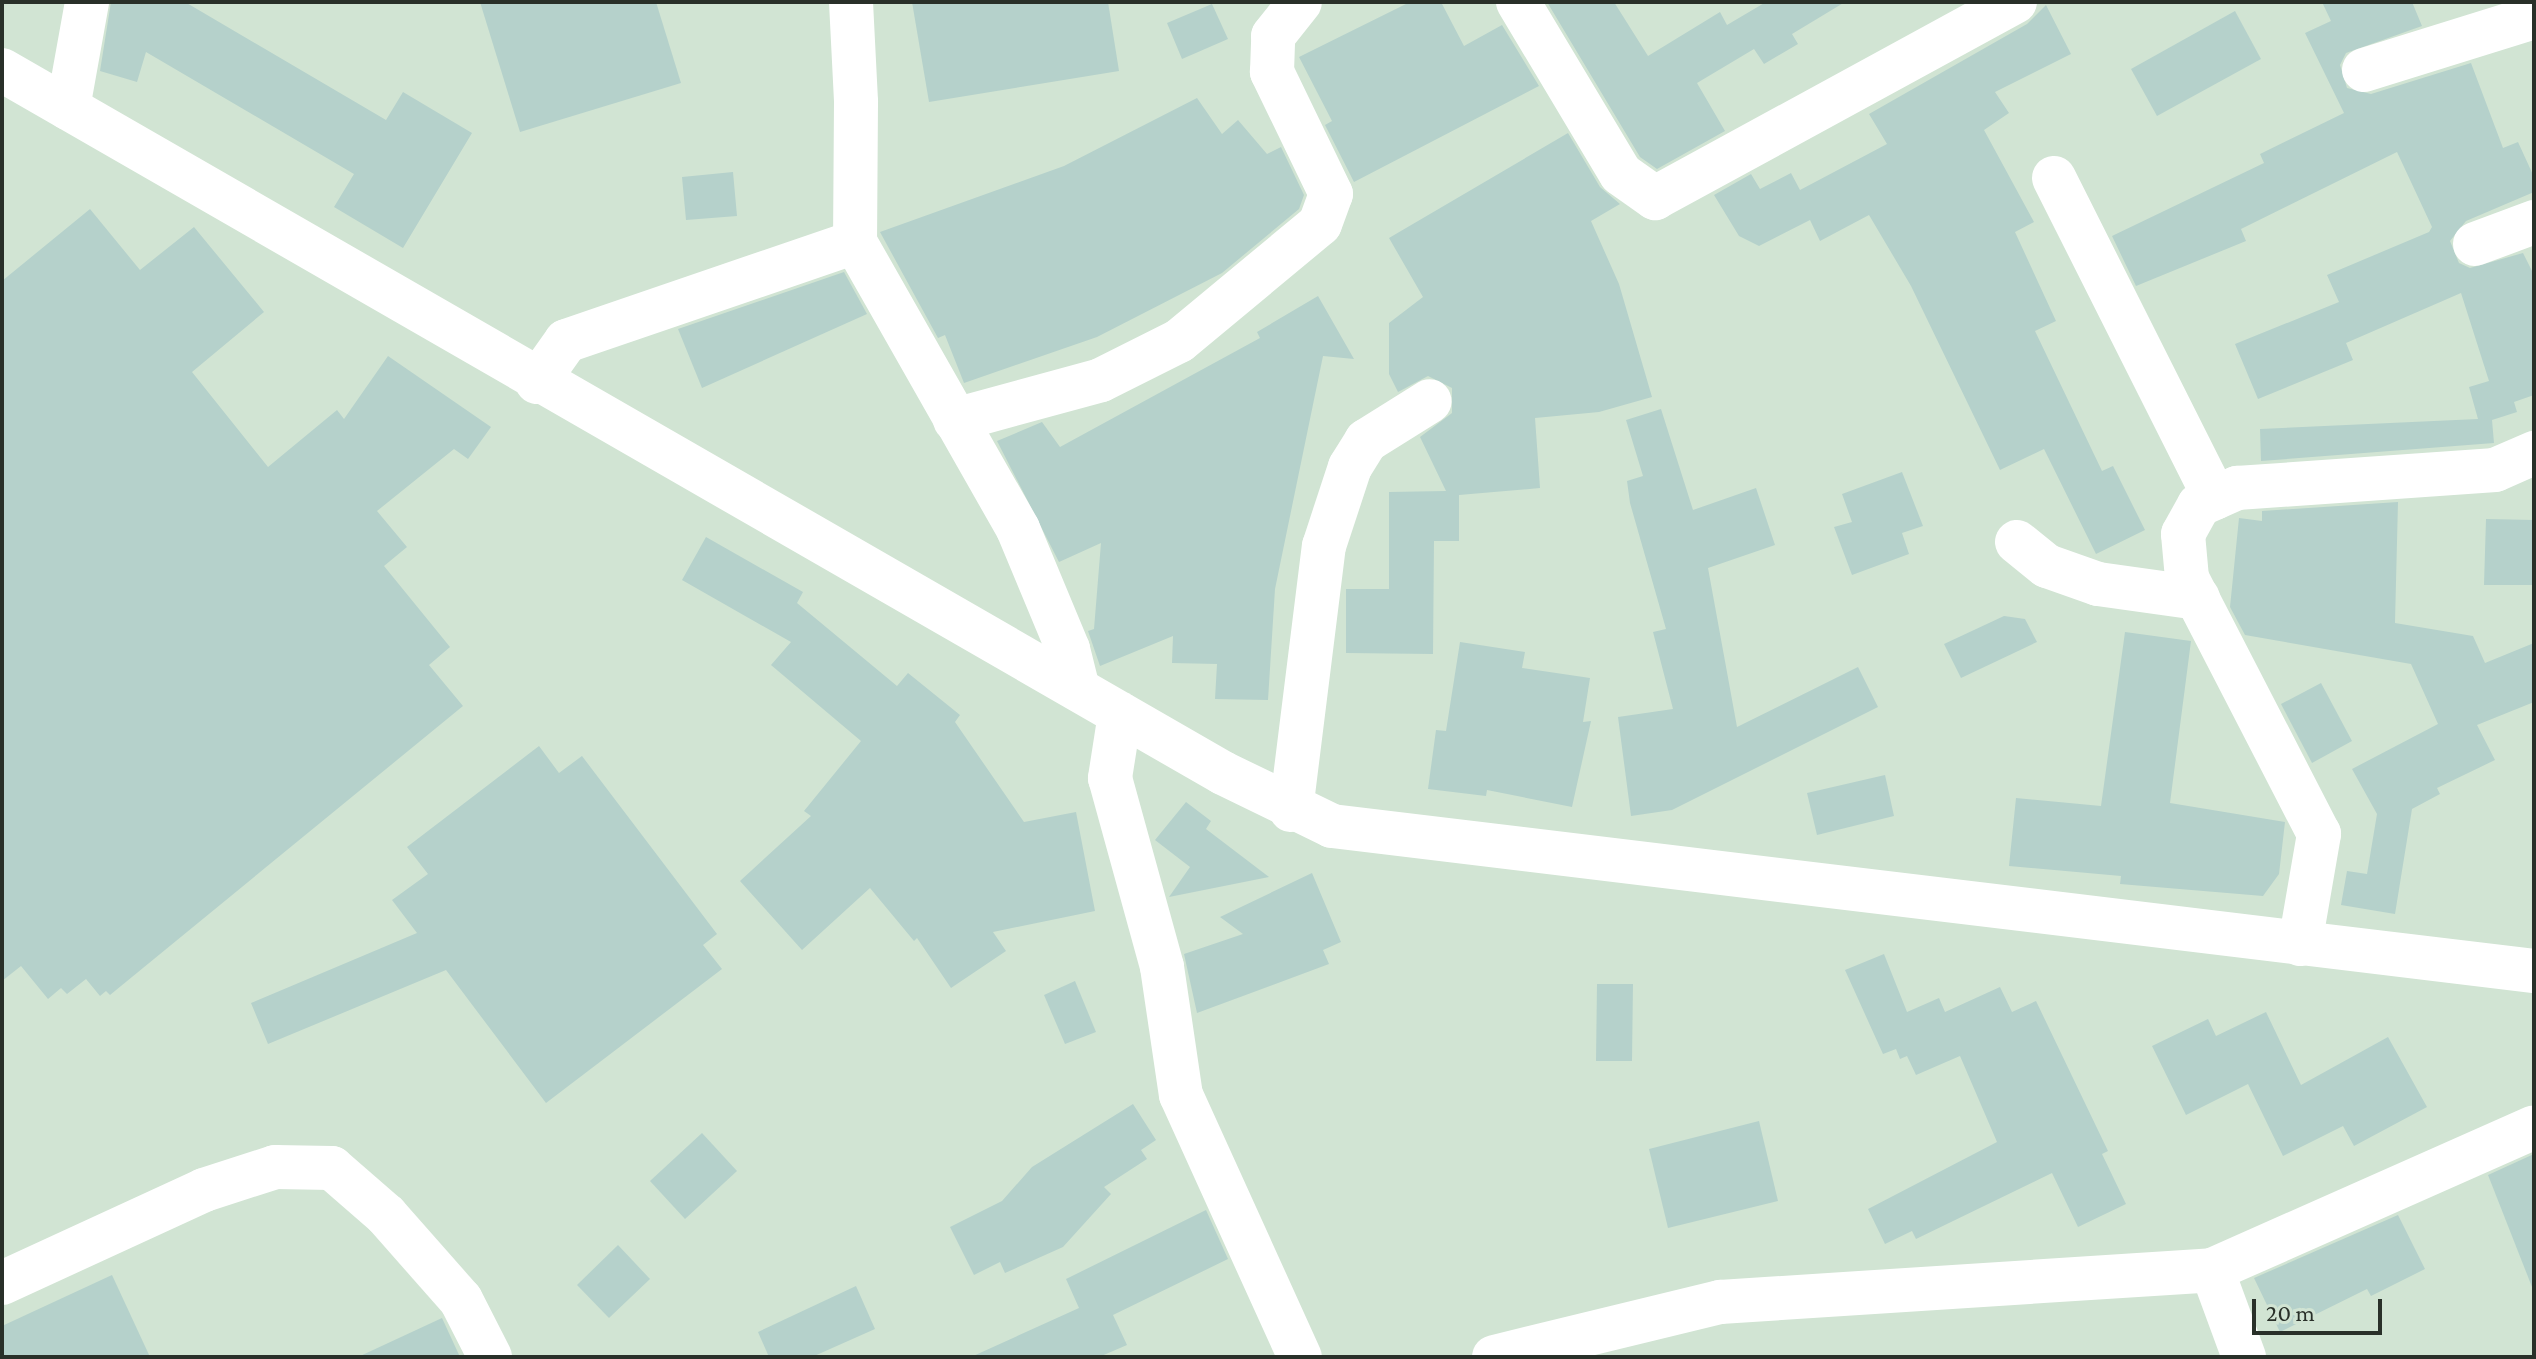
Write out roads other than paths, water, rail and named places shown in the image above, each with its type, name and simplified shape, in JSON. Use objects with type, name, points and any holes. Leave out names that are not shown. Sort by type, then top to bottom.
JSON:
[{"type":"street","points":[[68,108],[87,2]]},
{"type":"street","points":[[851,2],[856,89],[855,242],[1038,569],[1078,689]]},
{"type":"street","points":[[955,420],[1101,380],[1179,341],[1320,224],[1331,194],[1272,72],[1264,19],[1300,2]]},
{"type":"street","points":[[1518,2],[1621,174],[1655,198],[2015,2]]},
{"type":"street","points":[[2364,70],[2534,17]]},
{"type":"street","points":[[2,70],[537,382],[1120,714],[1291,810],[1332,826],[1404,838],[2534,971]]},
{"type":"street","points":[[2054,178],[2215,498]]},
{"type":"street","points":[[2475,244],[2534,222]]},
{"type":"street","points":[[537,382],[566,341],[855,242]]},
{"type":"street","points":[[1291,810],[1324,546],[1350,467],[1366,441],[1430,401]]},
{"type":"street","points":[[2300,944],[2319,834],[2187,578],[2183,534],[2199,505],[2237,488],[2495,470],[2534,453]]},
{"type":"street","points":[[2017,542],[2047,566],[2098,584],[2198,598]]},
{"type":"street","points":[[1120,714],[1110,778],[1162,967],[1181,1095],[1300,1357]]},
{"type":"street","points":[[1494,1357],[1720,1302],[2212,1270],[2534,1127]]},
{"type":"street","points":[[2,1283],[204,1190],[275,1167],[332,1168],[386,1215],[461,1300],[490,1357]]},
{"type":"street","points":[[2212,1270],[2244,1357]]}]
